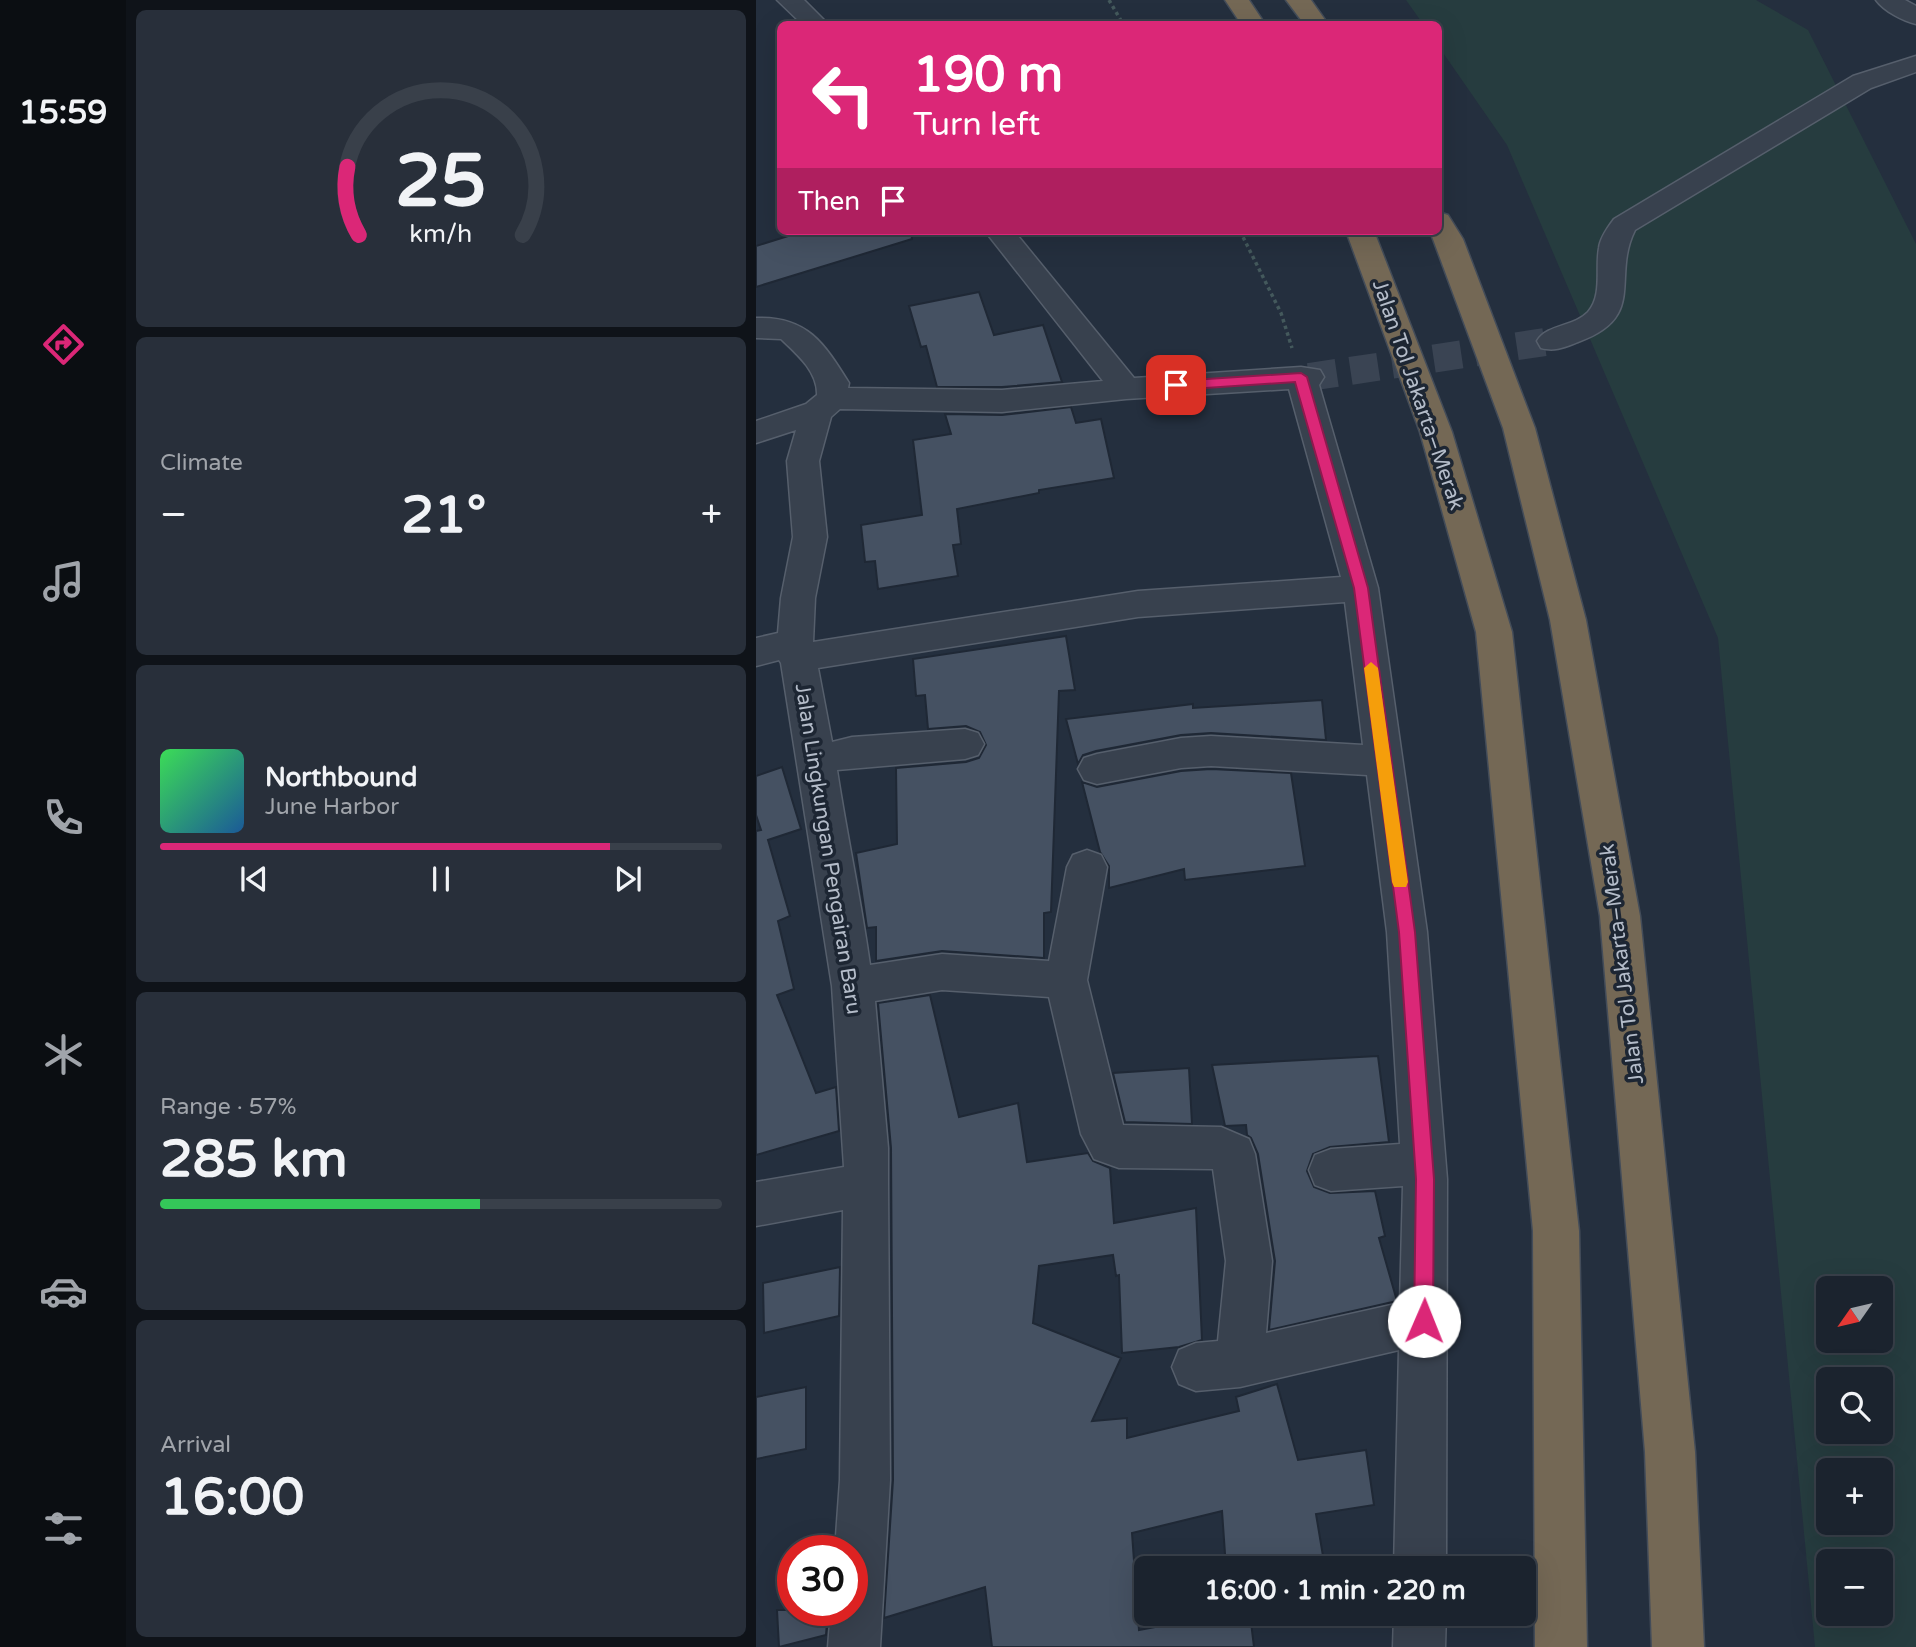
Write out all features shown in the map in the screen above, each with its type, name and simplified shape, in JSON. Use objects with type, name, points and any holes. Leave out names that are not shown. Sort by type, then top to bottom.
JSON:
[{"type":"highway","points":[[1237,0],[1251,21]]},
{"type":"highway","points":[[1298,0],[1315,21]]},
{"type":"highway","name":"Jalan Tol Jakarta–Merak","points":[[1442,228],[1449,239],[1519,428],[1568,620],[1620,916],[1669,1438],[1678,1647]]},
{"type":"highway","name":"Jalan Tol Jakarta–Merak","points":[[1362,235],[1436,432],[1494,632],[1556,1231],[1561,1647]]},
{"type":"street","points":[[789,0],[813,21]]},
{"type":"street","points":[[1552,341],[1585,329],[1602,316],[1611,294],[1613,246],[1624,225],[1862,82],[1916,64]]},
{"type":"street","points":[[1002,235],[1126,389]]},
{"type":"street","points":[[756,328],[775,327],[792,332],[810,349],[834,383],[825,405]]},
{"type":"street","points":[[756,432],[825,405],[872,397],[1002,401],[1126,389],[1305,377],[1361,588],[1407,932],[1423,1163],[1424,1321],[1420,1556]]},
{"type":"street","name":"Jalan Lingkungan Pengairan Baru","points":[[825,405],[803,461],[810,537],[798,598],[782,651],[817,760],[829,849],[842,908],[853,986],[866,1148],[865,1480],[854,1647]]},
{"type":"street","points":[[782,651],[1138,604],[1361,588]]},
{"type":"street","points":[[817,760],[860,752],[965,744]]},
{"type":"street","points":[[1097,769],[1181,753],[1211,751],[1383,761]]},
{"type":"street","points":[[1087,867],[1066,980],[1103,1134],[1110,1144],[1119,1147],[1221,1148],[1233,1154],[1249,1261],[1218,1365],[1424,1321]]},
{"type":"street","points":[[853,986],[942,972],[1066,980]]},
{"type":"street","points":[[1331,1170],[1423,1163]]},
{"type":"street","points":[[756,1204],[866,1184]]},
{"type":"street","points":[[1419,1647],[1420,1626]]},
{"type":"path","points":[[1109,0],[1121,21]]},
{"type":"path","points":[[1242,235],[1281,313],[1305,377]]},
{"type":"green space","points":[[1406,0],[1756,0],[1808,30],[1916,244],[1916,1647],[1815,1647],[1718,638],[1507,145],[1442,51],[1442,21],[1421,21]]},
{"type":"building","points":[[791,235],[912,235],[912,239],[756,287],[756,246]]},
{"type":"building","points":[[979,292],[994,335],[1043,325],[1062,382],[1002,387],[937,387],[926,346],[921,347],[909,306]]},
{"type":"building","points":[[1071,407],[1076,423],[1101,419],[1114,478],[1039,490],[1039,493],[957,509],[961,544],[953,545],[958,576],[878,589],[875,561],[865,562],[861,525],[922,515],[913,440],[951,434],[945,414],[1002,415]]},
{"type":"building","points":[[1066,636],[1075,690],[1059,691],[1051,912],[1044,913],[1044,958],[942,951],[876,961],[876,927],[867,928],[856,853],[897,844],[896,768],[966,762],[979,758],[986,745],[980,732],[966,726],[928,729],[925,695],[916,696],[913,659]]},
{"type":"building","points":[[1322,700],[1326,740],[1211,733],[1181,735],[1096,751],[1083,755],[1078,764],[1066,719],[1193,704],[1193,708]]},
{"type":"building","points":[[782,767],[801,829],[768,840],[790,916],[778,921],[794,989],[777,995],[816,1093],[836,1087],[839,1131],[756,1155],[756,831],[761,830],[756,815],[756,776]]},
{"type":"building","points":[[1211,769],[1291,773],[1305,866],[1185,880],[1184,869],[1109,888],[1109,866],[1100,852],[1082,782],[1097,787],[1181,771]]},
{"type":"building","points":[[930,995],[959,1117],[1018,1103],[1027,1162],[1088,1153],[1093,1161],[1110,1168],[1114,1223],[1196,1208],[1202,1340],[1179,1347],[1122,1353],[1119,1275],[1116,1276],[1113,1255],[1039,1266],[1033,1323],[1121,1358],[1092,1421],[1127,1418],[1127,1438],[1239,1411],[1236,1397],[1277,1384],[1298,1460],[1366,1450],[1374,1505],[1316,1514],[1323,1556],[1225,1556],[1222,1511],[1132,1533],[1134,1626],[1139,1626],[1139,1630],[1160,1626],[1251,1626],[1254,1647],[992,1647],[985,1587],[884,1618],[893,1480],[891,1148],[878,1003]]},
{"type":"building","points":[[1378,1056],[1389,1142],[1330,1147],[1313,1154],[1307,1171],[1314,1187],[1330,1193],[1375,1191],[1385,1236],[1379,1238],[1397,1301],[1269,1330],[1275,1261],[1258,1154],[1247,1135],[1246,1125],[1225,1126],[1212,1065]]},
{"type":"building","points":[[1189,1068],[1192,1124],[1125,1122],[1113,1073]]},
{"type":"building","points":[[840,1267],[839,1316],[764,1333],[763,1283]]},
{"type":"building","points":[[806,1387],[806,1449],[756,1459],[756,1397]]},
{"type":"building","points":[[778,1626],[827,1626],[826,1635],[779,1647]]},
{"type":"tunnel","points":[[1309,377],[1552,341]]},
{"type":"slow traffic","points":[[1371,668],[1400,882]]},
{"type":"route","points":[[1176,385],[1301,377],[1361,588],[1407,932],[1425,1179],[1424,1321]]}]
